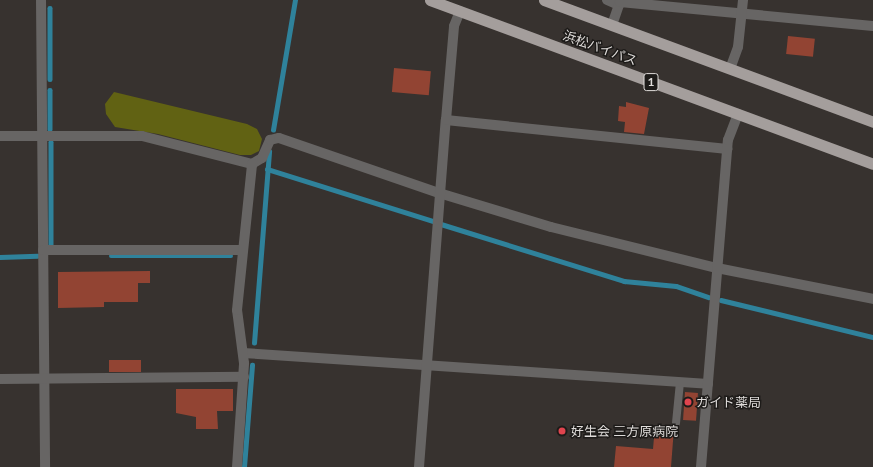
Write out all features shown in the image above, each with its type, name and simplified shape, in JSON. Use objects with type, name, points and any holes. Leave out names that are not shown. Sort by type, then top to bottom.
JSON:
[{"type":"highway","name":"浜松バイパス","points":[[430,0],[873,164]]},
{"type":"highway","name":"浜松バイパス","points":[[544,0],[566,4],[612,25],[873,122]]},
{"type":"street","points":[[41,0],[45,467]]},
{"type":"street","points":[[607,0],[619,5]]},
{"type":"street","points":[[730,69],[738,47],[743,0]]},
{"type":"street","points":[[612,25],[620,2],[873,26]]},
{"type":"street","points":[[419,467],[439,193],[454,26],[460,11]]},
{"type":"street","points":[[701,467],[728,148],[738,114]]},
{"type":"street","points":[[446,120],[728,148]]},
{"type":"street","points":[[0,136],[142,136],[252,164],[262,158],[270,140],[279,138],[439,193],[556,228],[717,268],[873,299]]},
{"type":"street","points":[[237,467],[244,377],[243,354],[237,323],[241,250],[252,164]]},
{"type":"street","points":[[43,250],[241,250]]},
{"type":"street","points":[[243,354],[708,384]]},
{"type":"street","points":[[0,379],[244,377]]},
{"type":"lane","points":[[676,423],[680,382]]},
{"type":"shaded area","points":[[114,92],[247,124],[257,129],[262,139],[259,151],[251,155],[240,155],[158,134],[115,127],[106,114],[105,104]]},
{"type":"building","points":[[788,36],[815,39],[813,57],[786,54]]},
{"type":"building","points":[[394,68],[431,71],[429,95],[392,92]]},
{"type":"building","points":[[626,102],[649,108],[644,134],[624,132],[625,122],[618,121],[619,106],[626,107]]},
{"type":"building","points":[[150,271],[150,283],[138,283],[138,302],[104,302],[104,307],[58,308],[58,272]]},
{"type":"building","points":[[109,360],[141,360],[141,372],[109,372]]},
{"type":"building","points":[[176,389],[233,389],[233,411],[217,411],[218,429],[196,429],[196,417],[176,413]]},
{"type":"building","name":"ガイド薬局","points":[[685,392],[698,393],[696,421],[683,420]]},
{"type":"building","points":[[655,426],[674,428],[671,467],[614,467],[616,446],[653,449]]},
{"type":"waterway","points":[[273,130],[295,0]]},
{"type":"waterway","points":[[50,8],[50,79]]},
{"type":"waterway","points":[[50,90],[50,129]]},
{"type":"waterway","points":[[51,142],[51,244]]},
{"type":"waterway","points":[[254,343],[269,152]]},
{"type":"waterway","points":[[267,169],[433,221]]},
{"type":"waterway","points":[[441,224],[624,281],[676,286],[708,297]]},
{"type":"waterway","points":[[0,257],[37,256]]},
{"type":"waterway","points":[[111,256],[231,256]]},
{"type":"waterway","points":[[721,300],[873,337]]},
{"type":"waterway","points":[[244,467],[252,365]]},
{"type":"place","name":"ガイド薬局","points":[[688,402]]},
{"type":"place","name":"好生会 三方原病院","points":[[562,431]]}]
